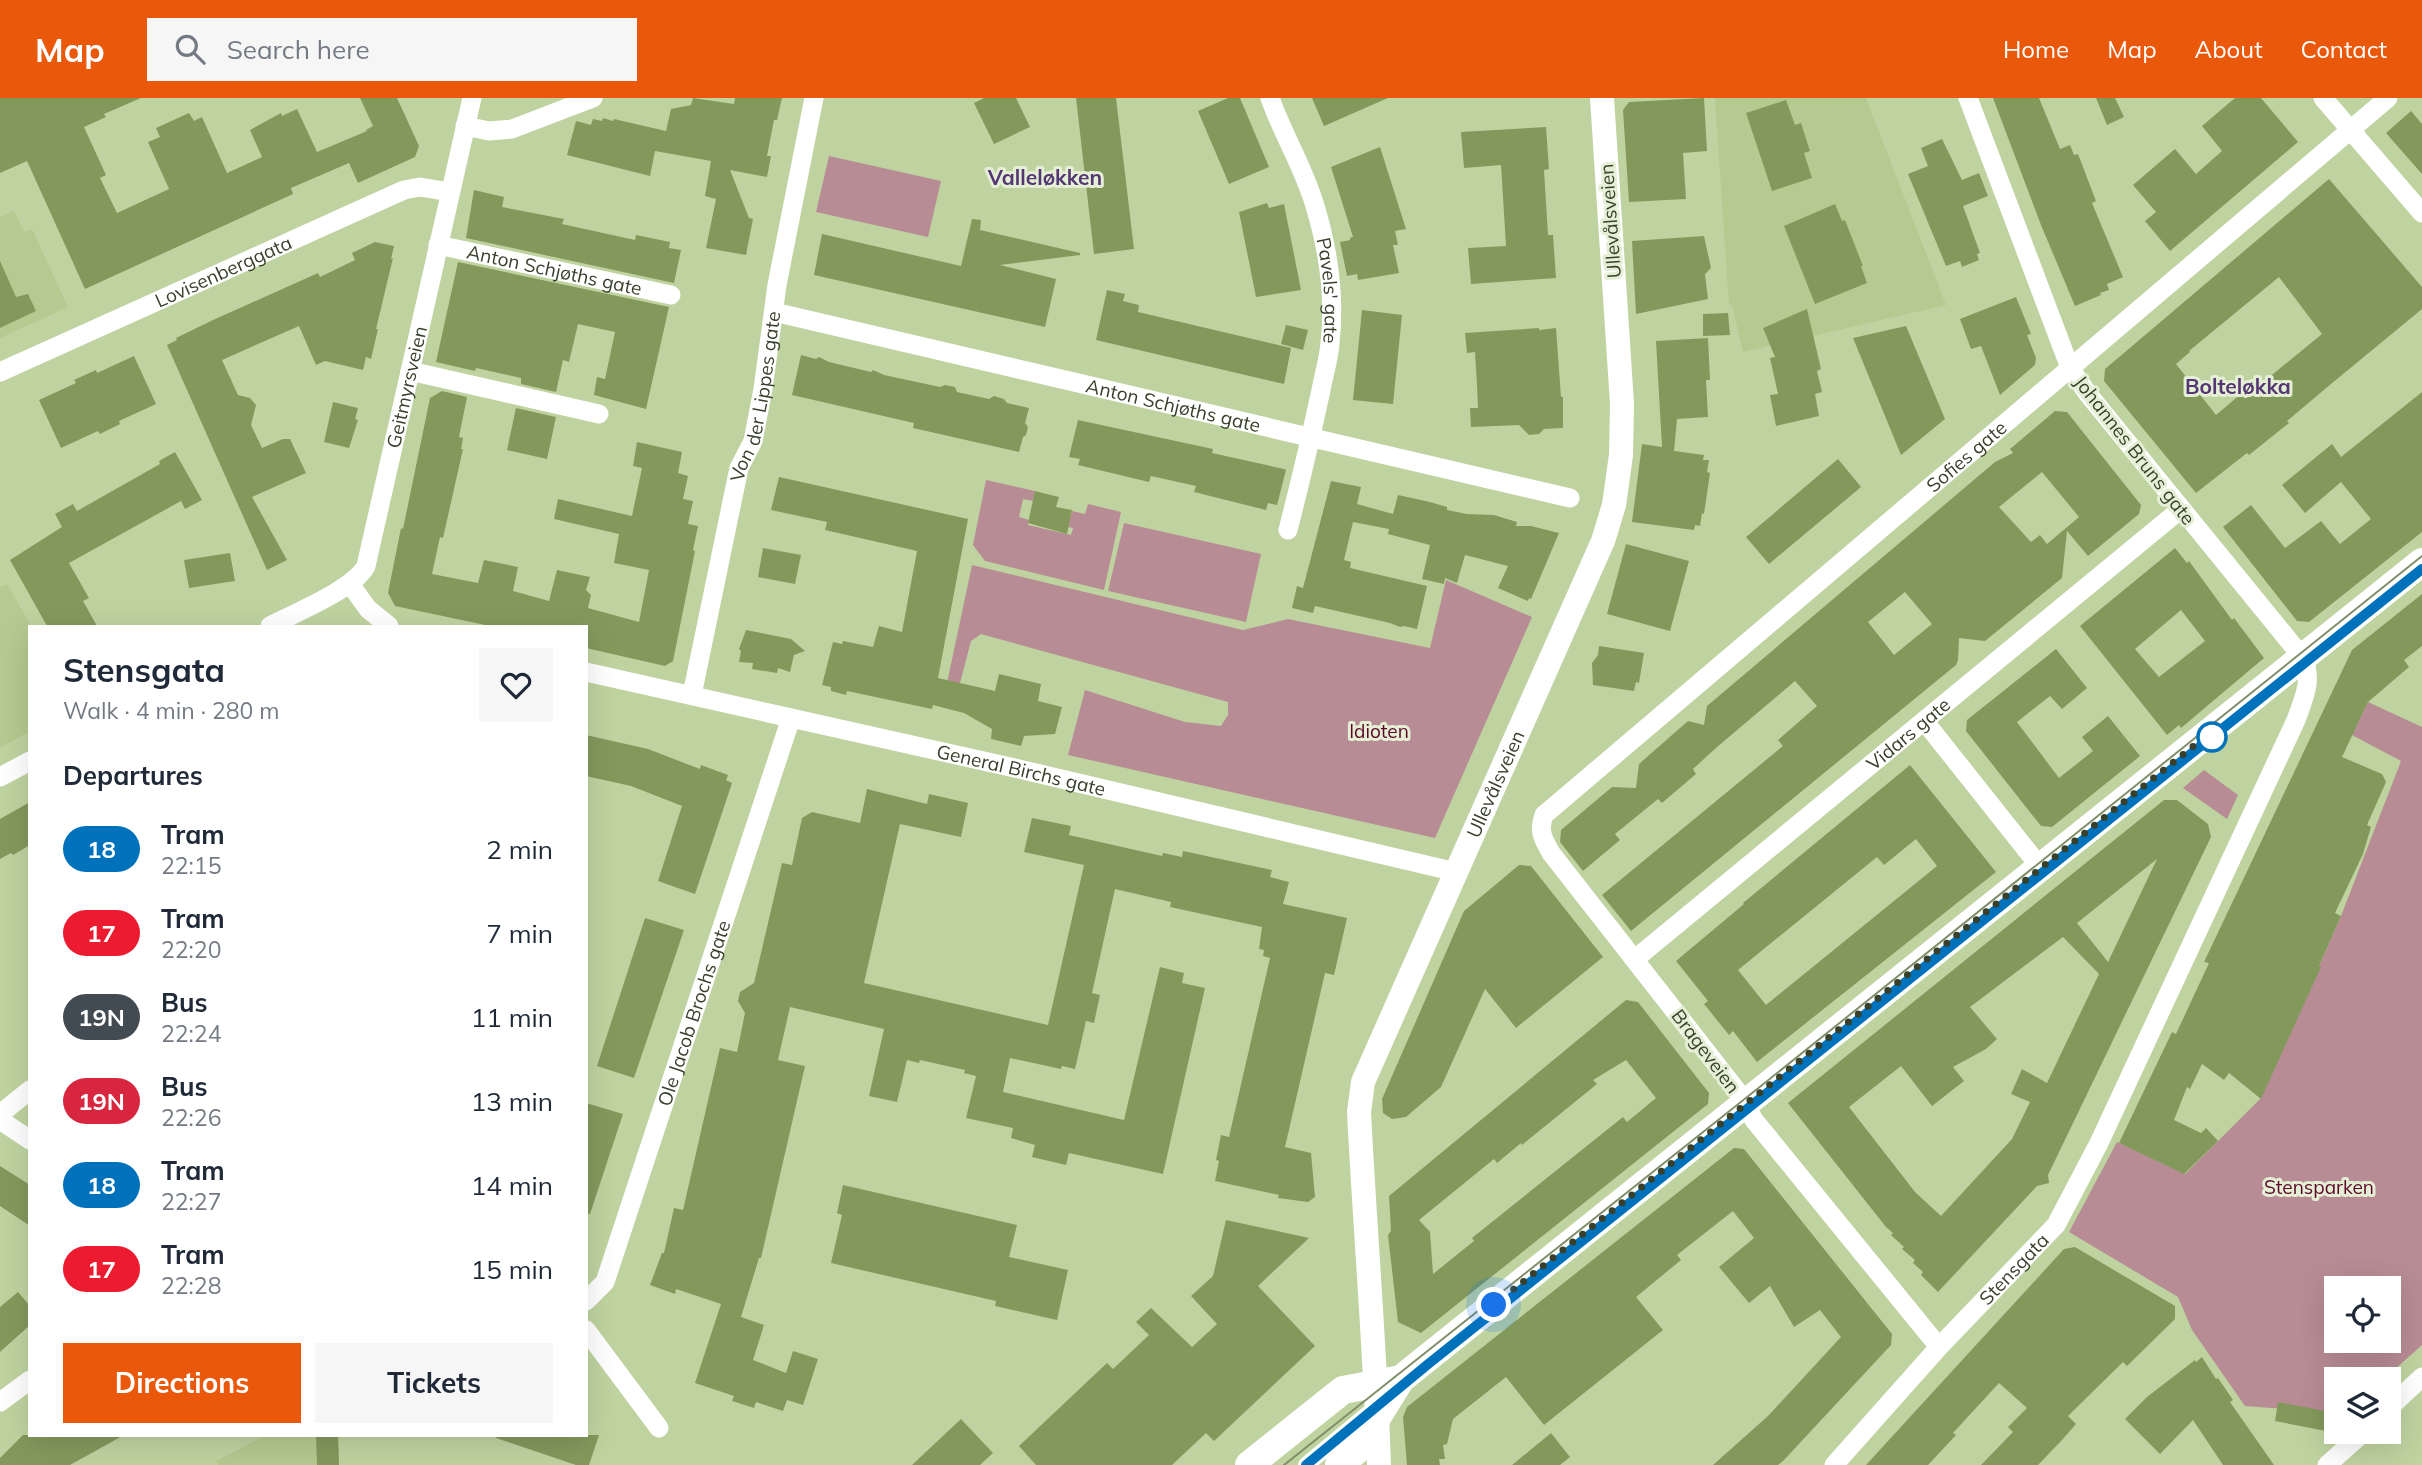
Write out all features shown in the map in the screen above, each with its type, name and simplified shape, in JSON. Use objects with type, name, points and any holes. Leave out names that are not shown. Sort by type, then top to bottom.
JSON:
[{"type":"main road","points":[[1249,1465],[1343,1390],[1388,1382],[1746,1105],[2422,562]]},
{"type":"main road","points":[[1339,1465],[1357,1450],[1377,1419],[1388,1382]]},
{"type":"street","name":"Geitmyrsveien","points":[[272,625],[350,584],[362,573],[369,556],[472,98]]},
{"type":"street","points":[[465,126],[489,131],[512,129],[593,98]]},
{"type":"street","name":"Von der Lippes gate","points":[[692,695],[739,468],[753,441],[777,285],[814,98]]},
{"type":"street","name":"Pavels' gate","points":[[1270,98],[1276,116],[1303,169],[1316,208],[1325,246],[1331,298],[1330,343],[1311,438],[1288,530]]},
{"type":"street","name":"Ullevålsveien","points":[[1388,1382],[1359,1112],[1363,1082],[1603,541],[1614,505],[1621,455],[1622,404],[1602,98]]},
{"type":"street","name":"Johannes Bruns gate","points":[[1968,98],[2070,368],[2088,394],[2303,658]]},
{"type":"street","points":[[2323,98],[2422,213]]},
{"type":"street","name":"Sofies gate","points":[[1544,815],[2388,98]]},
{"type":"street","name":"Lovisenberggata","points":[[0,372],[404,190],[419,187],[450,192]]},
{"type":"street","name":"Anton Schjøths gate","points":[[438,245],[671,295]]},
{"type":"street","name":"Anton Schjøths gate","points":[[774,312],[1570,498]]},
{"type":"street","points":[[410,371],[599,414]]},
{"type":"street","name":"Vidars gate","points":[[1636,959],[2181,509]]},
{"type":"street","points":[[350,584],[368,609],[388,625]]},
{"type":"street","name":"Stensgata","points":[[1834,1465],[1939,1347],[2056,1225],[2105,1131],[2297,720],[2309,682],[2308,669],[2303,658]]},
{"type":"street","name":"General Birchs gate","points":[[588,672],[1019,769],[1456,872]]},
{"type":"street","name":"Ole Jacob Brochs gate","points":[[588,1299],[605,1282],[791,718]]},
{"type":"street","points":[[1925,722],[2041,868]]},
{"type":"street","points":[[0,777],[28,762]]},
{"type":"street","name":"Brageveien","points":[[1544,815],[1540,825],[1542,838],[1551,853],[1636,959],[1746,1105],[1754,1120],[1939,1347]]},
{"type":"street","points":[[0,1114],[28,1092]]},
{"type":"street","points":[[0,1120],[28,1139]]},
{"type":"street","points":[[588,1333],[659,1428]]},
{"type":"street","points":[[2401,1397],[2422,1377]]},
{"type":"street","points":[[0,1402],[28,1381]]},
{"type":"street","points":[[1377,1419],[1379,1465]]},
{"type":"street","points":[[2327,1465],[2351,1444]]},
{"type":"shaded area","points":[[1715,98],[1866,98],[1946,305],[1743,352],[1732,305],[1729,305]]},
{"type":"shaded area","points":[[14,211],[24,232],[32,229],[68,307],[0,338],[0,217]]},
{"type":"shaded area","points":[[7,584],[30,625],[28,625],[28,732],[0,748],[0,587]]},
{"type":"shaded area","points":[[262,1437],[338,1437],[339,1465],[218,1465],[216,1461]]},
{"type":"green space","points":[[829,156],[941,181],[928,237],[816,212]]},
{"type":"green space","points":[[986,480],[1035,491],[1033,501],[1023,499],[1019,517],[1029,520],[1028,525],[1071,535],[1073,528],[1068,527],[1072,511],[1085,514],[1088,504],[1121,512],[1104,590],[985,561],[973,545]]},
{"type":"green space","points":[[1124,523],[1261,554],[1246,622],[1108,591]]},
{"type":"green space","name":"Idioten","points":[[972,565],[1243,630],[1288,619],[1430,648],[1446,580],[1532,617],[1435,838],[1068,755],[1085,690],[1185,722],[1221,726],[1228,715],[1228,702],[981,634],[971,641],[960,683],[947,683]]},
{"type":"green space","name":"Stensparken","points":[[2368,702],[2422,727],[2422,1345],[2397,1367],[2324,1367],[2324,1412],[2245,1406],[2192,1330],[2178,1297],[2069,1232],[2117,1142],[2185,1174],[2261,1098],[2341,916],[2401,761],[2352,735]]},
{"type":"green space","points":[[2204,770],[2238,795],[2227,819],[2183,788]]},
{"type":"building","points":[[0,98],[141,98],[104,114],[106,117],[84,127],[106,175],[100,178],[117,213],[169,189],[148,142],[160,137],[156,128],[189,113],[194,121],[202,117],[227,173],[262,157],[250,130],[281,113],[282,116],[297,109],[317,152],[367,131],[373,126],[360,98],[397,98],[419,146],[415,157],[358,183],[349,163],[291,188],[293,194],[85,289],[27,161],[0,173]]},
{"type":"building","points":[[693,98],[734,104],[735,98],[782,98],[777,120],[774,120],[767,156],[771,156],[767,177],[730,170],[749,218],[753,219],[746,255],[706,248],[716,199],[705,196],[711,161],[655,151],[650,176],[567,155],[576,121],[591,125],[593,119],[614,119],[666,131],[671,109],[691,105]]},
{"type":"building","points":[[984,98],[1016,98],[1030,127],[994,144],[974,103]]},
{"type":"building","points":[[1076,98],[1116,98],[1134,249],[1094,254]]},
{"type":"building","points":[[1228,98],[1240,98],[1269,167],[1229,184],[1198,111]]},
{"type":"building","points":[[1312,98],[1388,98],[1324,126]]},
{"type":"building","points":[[1704,98],[1707,151],[1683,153],[1686,199],[1629,202],[1623,110],[1629,102]]},
{"type":"building","points":[[1993,98],[2039,98],[2060,149],[2070,145],[2074,155],[2078,154],[2096,201],[2092,203],[2123,277],[2107,284],[2109,290],[2100,293],[2101,295],[2075,306]]},
{"type":"building","points":[[2096,98],[2115,98],[2124,117],[2107,125]]},
{"type":"building","points":[[2235,98],[2261,98],[2298,142],[2170,251],[2145,221],[2156,212],[2133,185],[2175,149],[2196,174],[2222,151],[2202,126]]},
{"type":"building","points":[[1786,100],[1795,125],[1801,123],[1810,151],[1804,153],[1812,178],[1772,191],[1746,113]]},
{"type":"building","points":[[2411,111],[2422,124],[2422,174],[2386,133]]},
{"type":"building","points":[[1546,127],[1549,169],[1544,170],[1548,235],[1553,235],[1556,278],[1471,284],[1468,248],[1506,246],[1501,165],[1464,168],[1461,132]]},
{"type":"building","points":[[1942,139],[1962,180],[1979,173],[1988,196],[1963,206],[1980,253],[1977,254],[1979,260],[1962,267],[1960,261],[1946,266],[1908,174],[1928,166],[1921,148]]},
{"type":"building","points":[[1380,147],[1406,229],[1395,231],[1398,245],[1393,245],[1399,273],[1358,280],[1357,274],[1347,276],[1340,242],[1353,237],[1331,167]]},
{"type":"building","points":[[2329,179],[2422,287],[2422,309],[2287,421],[2289,423],[2196,493],[2104,381],[2105,369]],"holes":[[[2279,277],[2322,334],[2251,392],[2248,388],[2216,415],[2176,364]]]},
{"type":"building","points":[[474,190],[504,197],[502,207],[564,219],[562,224],[635,240],[636,235],[670,242],[669,248],[681,250],[674,283],[466,238]]},
{"type":"building","points":[[1267,203],[1269,208],[1284,204],[1301,290],[1256,297],[1239,212]]},
{"type":"building","points":[[1835,204],[1842,221],[1845,220],[1867,283],[1815,304],[1784,226]]},
{"type":"building","points":[[972,219],[981,220],[980,230],[1080,253],[1000,265],[1056,279],[1045,327],[814,275],[822,234],[961,266]]},
{"type":"building","points":[[1704,236],[1711,268],[1705,274],[1708,299],[1636,314],[1632,241]]},
{"type":"building","points":[[375,242],[394,246],[391,259],[393,258],[371,359],[366,357],[363,370],[325,361],[316,365],[299,326],[222,360],[238,395],[250,398],[256,405],[251,425],[262,448],[283,439],[290,439],[306,473],[252,497],[287,560],[267,570],[167,345],[213,320],[318,273],[320,277],[355,260],[352,253]]},
{"type":"building","points":[[0,261],[16,297],[28,294],[36,311],[0,328]]},
{"type":"building","points":[[458,262],[669,307],[646,409],[594,395],[597,377],[605,379],[615,332],[578,324],[569,362],[563,360],[556,392],[521,384],[521,378],[436,362]]},
{"type":"building","points":[[1107,290],[1125,294],[1123,301],[1139,305],[1138,312],[1291,348],[1284,384],[1096,340]]},
{"type":"building","points":[[2016,297],[2031,334],[2027,335],[2036,358],[2035,365],[2000,395],[1981,346],[1971,349],[1960,319]]},
{"type":"building","points":[[1807,309],[1821,369],[1817,371],[1822,392],[1815,394],[1819,416],[1776,426],[1770,395],[1778,394],[1770,358],[1775,357],[1763,328]]},
{"type":"building","points":[[1362,310],[1402,315],[1393,404],[1353,400]]},
{"type":"building","points":[[1728,313],[1730,335],[1703,336],[1703,314]]},
{"type":"building","points":[[1286,325],[1308,330],[1303,350],[1281,344]]},
{"type":"building","points":[[1906,326],[1945,419],[1901,455],[1853,338]]},
{"type":"building","points":[[1556,328],[1563,397],[1563,428],[1544,429],[1539,434],[1529,435],[1519,425],[1471,427],[1470,408],[1478,408],[1475,352],[1467,353],[1465,333]]},
{"type":"building","points":[[1708,338],[1708,417],[1677,419],[1674,451],[1704,455],[1703,460],[1709,460],[1707,472],[1710,473],[1700,526],[1695,525],[1694,530],[1632,522],[1642,444],[1662,447],[1656,341]]},
{"type":"building","points":[[801,355],[940,387],[955,387],[957,392],[989,399],[994,396],[1004,399],[1007,403],[1029,408],[1025,423],[1028,427],[1026,435],[1019,452],[913,428],[914,423],[792,395]]},
{"type":"building","points":[[134,356],[156,404],[119,421],[120,424],[100,434],[98,431],[61,448],[39,400],[76,383],[74,380]]},
{"type":"building","points":[[442,391],[467,397],[459,437],[463,438],[463,449],[432,574],[478,583],[484,560],[518,567],[513,591],[549,601],[557,570],[590,577],[586,590],[591,595],[588,608],[639,622],[649,570],[614,563],[619,534],[554,519],[558,499],[632,516],[642,468],[633,466],[637,442],[682,452],[678,473],[688,476],[683,499],[693,501],[688,524],[698,526],[673,661],[665,666],[588,648],[588,625],[485,625],[395,606],[388,593],[430,398]]},
{"type":"building","points":[[2422,392],[2422,532],[2309,622],[2297,621],[2223,527],[2251,505],[2285,548],[2321,521],[2340,544],[2371,519],[2341,482],[2305,513],[2282,485],[2332,444],[2341,457]]},
{"type":"building","points":[[333,402],[358,408],[355,419],[358,420],[349,448],[324,442]]},
{"type":"building","points":[[516,408],[556,417],[547,459],[507,450]]},
{"type":"building","points":[[2055,411],[2067,412],[2141,505],[2139,514],[2088,556],[2067,531],[2062,578],[1985,641],[1959,638],[1956,665],[1631,931],[1602,895],[1783,746],[1778,740],[1817,706],[1795,681],[1693,769],[1696,774],[1662,803],[1658,799],[1615,834],[1620,840],[1583,871],[1560,842],[1561,830],[1612,787],[1636,788],[1639,764],[1688,721],[1704,725],[1707,706],[1995,462],[2013,453],[2010,449]],"holes":[[[2042,472],[2079,517],[2047,544],[2040,535],[2031,542],[1999,507]],[[1905,592],[1932,624],[1894,655],[1868,622]]]},
{"type":"building","points":[[1078,420],[1213,449],[1212,453],[1284,469],[1286,470],[1277,505],[1268,503],[1266,510],[1194,492],[1196,486],[1151,476],[1149,482],[1078,465],[1080,459],[1069,457]]},
{"type":"building","points":[[175,452],[202,500],[185,509],[181,501],[69,563],[89,598],[83,601],[96,625],[46,625],[10,560],[62,527],[55,514],[73,504],[77,511],[160,464],[159,461]]},
{"type":"building","points":[[1838,459],[1861,487],[1769,564],[1746,537]]},
{"type":"building","points":[[779,477],[968,519],[938,678],[995,691],[999,674],[1041,684],[1038,701],[1062,707],[1055,734],[1024,736],[1021,746],[991,739],[992,729],[964,713],[933,705],[932,709],[847,691],[846,695],[822,685],[833,642],[842,644],[843,641],[873,647],[879,626],[902,632],[917,551],[825,530],[827,522],[771,510]]},
{"type":"building","points":[[1331,481],[1361,487],[1357,504],[1393,514],[1398,495],[1447,507],[1447,510],[1494,515],[1517,522],[1516,526],[1531,526],[1559,533],[1528,601],[1498,588],[1508,566],[1465,555],[1457,583],[1445,578],[1444,584],[1422,579],[1430,545],[1388,534],[1389,529],[1353,522],[1344,560],[1351,562],[1350,568],[1427,586],[1417,629],[1315,606],[1313,613],[1292,608],[1297,586],[1303,588]]},
{"type":"building","points":[[1035,491],[1059,497],[1056,507],[1072,510],[1067,534],[1028,523]]},
{"type":"building","points":[[1626,544],[1689,561],[1670,631],[1607,614]]},
{"type":"building","points":[[763,548],[801,555],[795,584],[758,577]]},
{"type":"building","points":[[2175,548],[2187,563],[2189,561],[2264,658],[2181,728],[2179,725],[2167,735],[2080,626]],"holes":[[[2181,610],[2205,641],[2159,677],[2135,649]]]},
{"type":"building","points":[[230,553],[235,581],[189,588],[184,560]]},
{"type":"building","points":[[2422,594],[2422,646],[2404,660],[2409,667],[2368,702],[2342,757],[2382,774],[2386,782],[2367,825],[2371,827],[2363,854],[2335,913],[2341,916],[2319,966],[2321,967],[2261,1099],[2229,1073],[2224,1080],[2202,1064],[2190,1089],[2187,1087],[2174,1120],[2201,1133],[2206,1128],[2218,1141],[2184,1174],[2119,1143],[2172,1032],[2176,1034],[2209,963],[2204,962],[2352,650]]},
{"type":"building","points":[[746,630],[791,639],[805,651],[794,655],[790,672],[778,668],[777,673],[752,669],[753,663],[739,662],[739,649]]},
{"type":"building","points":[[1599,646],[1644,653],[1639,683],[1636,682],[1634,691],[1593,685],[1592,663],[1598,655]]},
{"type":"building","points":[[2056,649],[2087,688],[2062,709],[2050,696],[2017,722],[2059,778],[2093,751],[2082,737],[2108,716],[2140,756],[2052,827],[2041,826],[1966,731],[1967,720]]},
{"type":"building","points":[[588,735],[648,749],[700,769],[701,765],[728,775],[726,780],[732,783],[695,894],[658,881],[682,806],[631,786],[588,776]]},
{"type":"building","points":[[1910,765],[1996,872],[1757,1062],[1733,1031],[1729,1035],[1704,1004],[1708,1001],[1676,961]],"holes":[[[1916,839],[1937,866],[1766,1005],[1738,970],[1877,857],[1884,865]]]},
{"type":"building","points":[[867,789],[927,804],[929,794],[968,803],[961,837],[900,824],[864,983],[1048,1025],[1084,865],[1024,852],[1032,818],[1071,826],[1069,835],[1162,856],[1163,853],[1182,857],[1183,851],[1272,870],[1270,877],[1289,882],[1283,904],[1347,918],[1334,975],[1325,973],[1285,1147],[1311,1153],[1315,1197],[1308,1202],[1278,1198],[1279,1195],[1215,1181],[1221,1135],[1229,1137],[1270,958],[1263,956],[1264,950],[1259,949],[1262,927],[1170,907],[1171,902],[1115,889],[1092,993],[1100,995],[1094,1023],[1086,1021],[1075,1069],[1062,1066],[1061,1069],[1010,1058],[1003,1092],[1124,1120],[1160,967],[1184,973],[1182,983],[1205,988],[1163,1174],[1069,1153],[1066,1165],[1032,1157],[1035,1145],[1011,1138],[1013,1128],[966,1118],[976,1076],[964,1073],[965,1070],[920,1060],[919,1063],[907,1060],[897,1102],[869,1096],[884,1029],[790,1007],[778,1060],[805,1066],[761,1258],[741,1317],[764,1325],[753,1360],[786,1373],[793,1351],[818,1359],[803,1405],[787,1400],[783,1411],[756,1402],[754,1408],[732,1401],[734,1396],[695,1383],[721,1304],[676,1289],[675,1294],[650,1285],[664,1253],[674,1208],[683,1210],[720,1048],[737,1052],[745,1013],[738,1001],[740,992],[754,983],[782,863],[792,865],[802,818],[812,812],[860,823]]},
{"type":"building","points":[[2164,800],[2177,800],[2208,824],[2211,837],[2048,1175],[2049,1183],[2037,1186],[1938,1292],[1921,1275],[1923,1272],[1913,1263],[1915,1260],[1902,1249],[1904,1247],[1891,1235],[1893,1233],[1788,1103]],"holes":[[[2157,859],[2108,962],[2077,923]],[[2063,937],[2099,974],[2047,1083],[2022,1069],[2011,1094],[2030,1102],[2012,1139],[1941,1216],[1915,1192],[1849,1107],[1901,1066],[1932,1106],[1964,1081],[1953,1067],[1986,1049],[1997,1039],[1970,1007]]]},
{"type":"building","points":[[28,803],[28,846],[0,859],[0,819]]},
{"type":"building","points":[[1519,865],[1531,866],[1603,957],[1516,1028],[1485,989],[1441,1087],[1406,1117],[1392,1119],[1383,1113],[1382,1099],[1464,911]]},
{"type":"building","points":[[645,918],[684,930],[634,1078],[597,1066]]},
{"type":"building","points":[[1626,1000],[1638,1002],[1709,1093],[1708,1104],[1421,1333],[1398,1322],[1388,1235],[1391,1231],[1389,1196]],"holes":[[[1626,1060],[1656,1098],[1627,1122],[1623,1117],[1472,1238],[1474,1241],[1433,1274],[1430,1232],[1419,1220],[1494,1159],[1497,1163],[1521,1143],[1522,1145],[1597,1084],[1593,1080]]]},
{"type":"building","points":[[588,1104],[623,1114],[588,1214]]},
{"type":"building","points":[[1734,1148],[1744,1149],[1892,1334],[1891,1345],[1784,1460],[1778,1465],[1713,1465],[1768,1416],[1841,1337],[1820,1310],[1794,1327],[1770,1286],[1749,1303],[1719,1267],[1754,1238],[1733,1211],[1677,1255],[1681,1260],[1636,1297],[1663,1330],[1544,1425],[1506,1377],[1453,1419],[1447,1444],[1443,1445],[1445,1459],[1439,1459],[1440,1465],[1407,1465],[1403,1417],[1407,1407]]},
{"type":"building","points":[[0,1166],[28,1184],[28,1225],[0,1206]]},
{"type":"building","points":[[843,1185],[1017,1225],[1009,1257],[1068,1270],[1057,1320],[995,1306],[996,1301],[831,1263],[842,1215],[837,1213]]},
{"type":"building","points":[[1226,1220],[1309,1238],[1258,1286],[1315,1346],[1214,1441],[1206,1433],[1172,1465],[1036,1465],[1019,1446],[1107,1363],[1113,1369],[1149,1335],[1136,1322],[1151,1308],[1192,1347],[1217,1324],[1191,1296],[1213,1276]]},
{"type":"building","points":[[2075,1247],[2175,1306],[2175,1319],[2127,1366],[2123,1362],[2068,1416],[2076,1424],[2062,1440],[2038,1465],[1981,1465],[2013,1432],[2008,1427],[2027,1408],[1999,1383],[1928,1465],[1866,1465],[2064,1249]]},
{"type":"building","points":[[18,1292],[28,1304],[28,1327],[0,1352],[0,1307]]},
{"type":"building","points":[[2202,1357],[2274,1465],[2223,1465],[2193,1420],[2160,1454],[2125,1419],[2147,1397]]},
{"type":"building","points":[[2278,1402],[2324,1411],[2324,1431],[2275,1421]]},
{"type":"building","points":[[961,1419],[993,1453],[980,1465],[912,1465]]},
{"type":"building","points":[[1551,1433],[1570,1457],[1560,1465],[1512,1465]]},
{"type":"building","points":[[23,1435],[120,1437],[70,1465],[0,1465],[0,1458]]},
{"type":"building","points":[[599,1435],[589,1465],[576,1465],[496,1438]]},
{"type":"building","points":[[316,1437],[338,1437],[339,1465],[317,1465]]},
{"type":"tram line","points":[[1284,1465],[2422,556]]},
{"type":"tram line","name":"18","points":[[1306,1465],[1427,1365],[2422,569]]},
{"type":"tram line","points":[[2187,757],[2258,700]]},
{"type":"tram line","points":[[1306,1465],[1416,1373]]},
{"type":"district","name":"Valleløkken","points":[[1045,178]]},
{"type":"district","name":"Bolteløkka","points":[[2238,387]]},
{"type":"route","points":[[1494,1305],[2210,733],[2212,737]]}]
